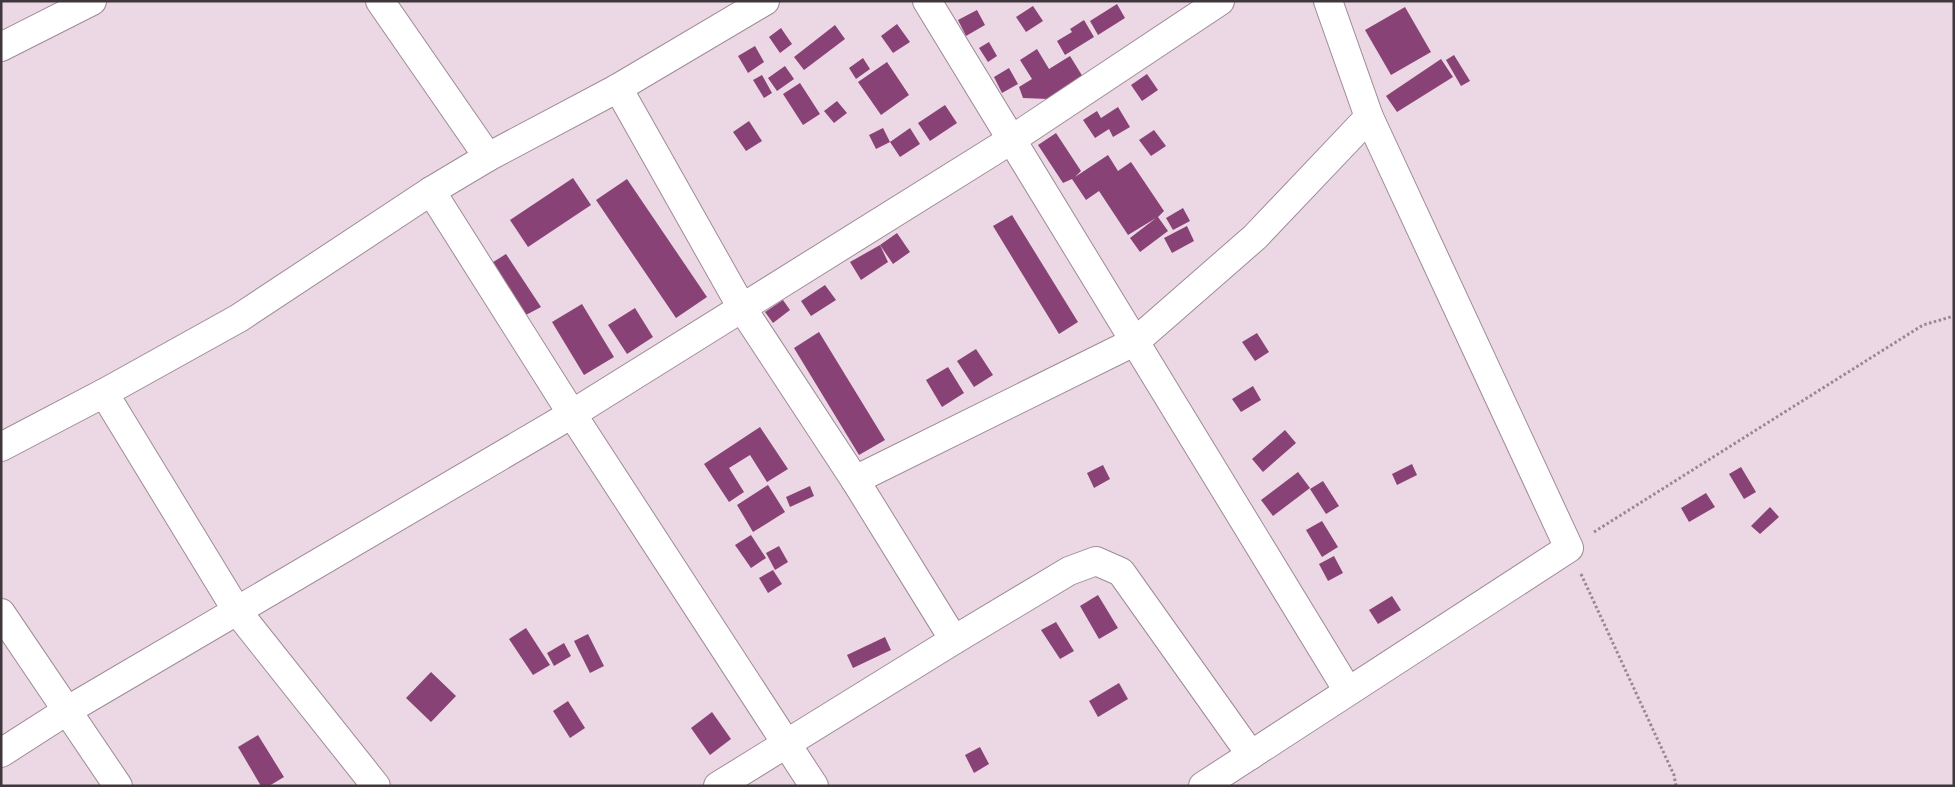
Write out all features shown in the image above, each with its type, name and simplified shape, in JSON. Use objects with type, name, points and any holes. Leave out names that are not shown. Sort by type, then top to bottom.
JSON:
[{"type":"street","points":[[1,47],[92,1]]},
{"type":"street","points":[[380,1],[488,157]]},
{"type":"street","points":[[1,447],[104,393],[238,318],[430,191],[488,157],[618,88],[765,1]]},
{"type":"street","points":[[927,1],[1348,691]]},
{"type":"street","points":[[1,753],[68,710],[572,414],[1011,140],[1182,11],[1220,1]]},
{"type":"street","points":[[1203,786],[1569,548],[1369,117],[1328,1]]},
{"type":"street","points":[[618,88],[742,308],[855,480],[954,640]]},
{"type":"street","points":[[855,480],[1136,341],[1255,237],[1369,117]]},
{"type":"street","points":[[430,191],[572,414],[814,786]]},
{"type":"street","points":[[104,393],[237,611],[376,786]]},
{"type":"street","points":[[718,786],[1069,571],[1096,561],[1121,572],[1251,755]]},
{"type":"street","points":[[1,613],[118,786]]},
{"type":"path","points":[[1676,786],[1674,776],[1636,690],[1569,548],[1923,325],[1954,316]]},
{"type":"building","points":[[1117,4],[1125,18],[1098,35],[1090,21]]},
{"type":"building","points":[[1033,6],[1043,21],[1026,32],[1016,17]]},
{"type":"building","points":[[1405,7],[1431,52],[1391,75],[1365,30]]},
{"type":"building","points":[[977,10],[985,25],[966,36],[958,20]]},
{"type":"building","points":[[1084,20],[1094,37],[1065,55],[1057,41],[1072,32],[1070,29]]},
{"type":"building","points":[[897,24],[910,42],[893,53],[881,36]]},
{"type":"building","points":[[835,25],[845,39],[804,70],[794,57]]},
{"type":"building","points":[[781,28],[792,44],[780,53],[769,37]]},
{"type":"building","points":[[989,42],[997,56],[988,62],[979,48]]},
{"type":"building","points":[[755,46],[764,62],[748,73],[738,56]]},
{"type":"building","points":[[1037,49],[1049,69],[1070,56],[1083,77],[1048,99],[1023,98],[1019,87],[1032,79],[1020,60]]},
{"type":"building","points":[[1454,55],[1470,81],[1461,86],[1446,60]]},
{"type":"building","points":[[863,58],[870,69],[856,79],[849,68]]},
{"type":"building","points":[[1441,59],[1453,77],[1397,112],[1386,96]]},
{"type":"building","points":[[887,62],[909,95],[881,115],[858,82]]},
{"type":"building","points":[[785,66],[794,79],[777,91],[768,78]]},
{"type":"building","points":[[1009,68],[1018,84],[1002,93],[994,77]]},
{"type":"building","points":[[1147,74],[1158,90],[1142,101],[1131,85]]},
{"type":"building","points":[[762,75],[772,93],[764,98],[753,80]]},
{"type":"building","points":[[800,83],[820,114],[803,125],[783,94]]},
{"type":"building","points":[[837,101],[847,113],[834,123],[824,111]]},
{"type":"building","points":[[945,105],[957,123],[930,141],[918,123]]},
{"type":"building","points":[[1118,107],[1130,127],[1113,137],[1109,129],[1095,138],[1083,120],[1097,111],[1101,118]]},
{"type":"building","points":[[749,121],[762,141],[746,151],[733,132]]},
{"type":"building","points":[[883,128],[890,142],[876,149],[869,135]]},
{"type":"building","points":[[910,128],[920,144],[900,157],[890,142]]},
{"type":"building","points":[[1154,130],[1166,146],[1151,156],[1139,140]]},
{"type":"building","points":[[1056,133],[1081,171],[1075,177],[1108,155],[1118,171],[1131,162],[1164,211],[1158,217],[1168,231],[1140,252],[1130,238],[1156,218],[1128,235],[1099,191],[1086,200],[1072,179],[1063,183],[1038,145]]},
{"type":"building","points":[[573,178],[591,205],[528,247],[510,220]]},
{"type":"building","points":[[627,179],[707,297],[676,318],[596,200]]},
{"type":"building","points":[[1183,208],[1190,221],[1173,230],[1166,218]]},
{"type":"building","points":[[1012,215],[1078,322],[1059,334],[993,226]]},
{"type":"building","points":[[1187,226],[1194,241],[1172,253],[1164,238]]},
{"type":"building","points":[[897,233],[910,252],[893,264],[880,245]]},
{"type":"building","points":[[880,245],[888,262],[861,280],[850,262]]},
{"type":"building","points":[[506,254],[541,307],[524,316],[490,264]]},
{"type":"building","points":[[825,285],[836,300],[811,316],[801,301]]},
{"type":"building","points":[[783,300],[790,310],[773,323],[765,312]]},
{"type":"building","points":[[582,304],[614,357],[584,375],[552,322]]},
{"type":"building","points":[[635,308],[653,337],[627,354],[608,325]]},
{"type":"building","points":[[819,332],[885,440],[859,455],[794,348]]},
{"type":"building","points":[[1257,333],[1269,352],[1255,361],[1242,342]]},
{"type":"building","points":[[976,349],[993,375],[974,387],[957,361]]},
{"type":"building","points":[[948,367],[964,393],[942,407],[926,380]]},
{"type":"building","points":[[1253,386],[1261,400],[1241,412],[1232,399]]},
{"type":"building","points":[[760,427],[788,469],[767,482],[750,455],[729,468],[744,492],[729,502],[704,464]]},
{"type":"building","points":[[1285,430],[1296,443],[1263,472],[1252,459]]},
{"type":"building","points":[[1412,464],[1417,475],[1397,485],[1392,474]]},
{"type":"building","points":[[1103,465],[1110,479],[1094,488],[1087,473]]},
{"type":"building","points":[[1741,467],[1756,492],[1744,499],[1729,474]]},
{"type":"building","points":[[1298,472],[1310,488],[1273,516],[1261,500]]},
{"type":"building","points":[[1323,481],[1339,506],[1326,514],[1310,489]]},
{"type":"building","points":[[768,485],[785,512],[753,532],[737,505]]},
{"type":"building","points":[[810,486],[814,496],[790,507],[786,497]]},
{"type":"building","points":[[1706,493],[1715,507],[1689,522],[1681,508]]},
{"type":"building","points":[[1770,507],[1779,517],[1760,534],[1751,526]]},
{"type":"building","points":[[1322,521],[1338,547],[1322,557],[1306,530]]},
{"type":"building","points":[[751,535],[766,558],[751,568],[735,545]]},
{"type":"building","points":[[779,546],[788,562],[775,570],[766,553]]},
{"type":"building","points":[[1334,556],[1343,573],[1328,581],[1319,564]]},
{"type":"building","points":[[773,570],[782,584],[768,593],[759,578]]},
{"type":"building","points":[[1098,595],[1118,628],[1099,639],[1080,606]]},
{"type":"building","points":[[1392,596],[1401,610],[1378,624],[1369,610]]},
{"type":"building","points":[[1056,622],[1074,651],[1060,659],[1041,630]]},
{"type":"building","points":[[526,628],[550,665],[533,675],[509,639]]},
{"type":"building","points":[[588,634],[604,666],[590,673],[574,641]]},
{"type":"building","points":[[885,637],[891,650],[853,668],[847,655]]},
{"type":"building","points":[[564,643],[571,656],[554,666],[547,653]]},
{"type":"building","points":[[431,672],[456,696],[431,722],[406,698]]},
{"type":"building","points":[[1119,683],[1128,699],[1098,717],[1089,701]]},
{"type":"building","points":[[568,701],[585,728],[570,738],[553,711]]},
{"type":"building","points":[[712,712],[731,739],[710,755],[691,728]]},
{"type":"building","points":[[258,735],[284,777],[269,786],[261,786],[238,747]]},
{"type":"building","points":[[980,747],[989,764],[974,773],[965,755]]}]
